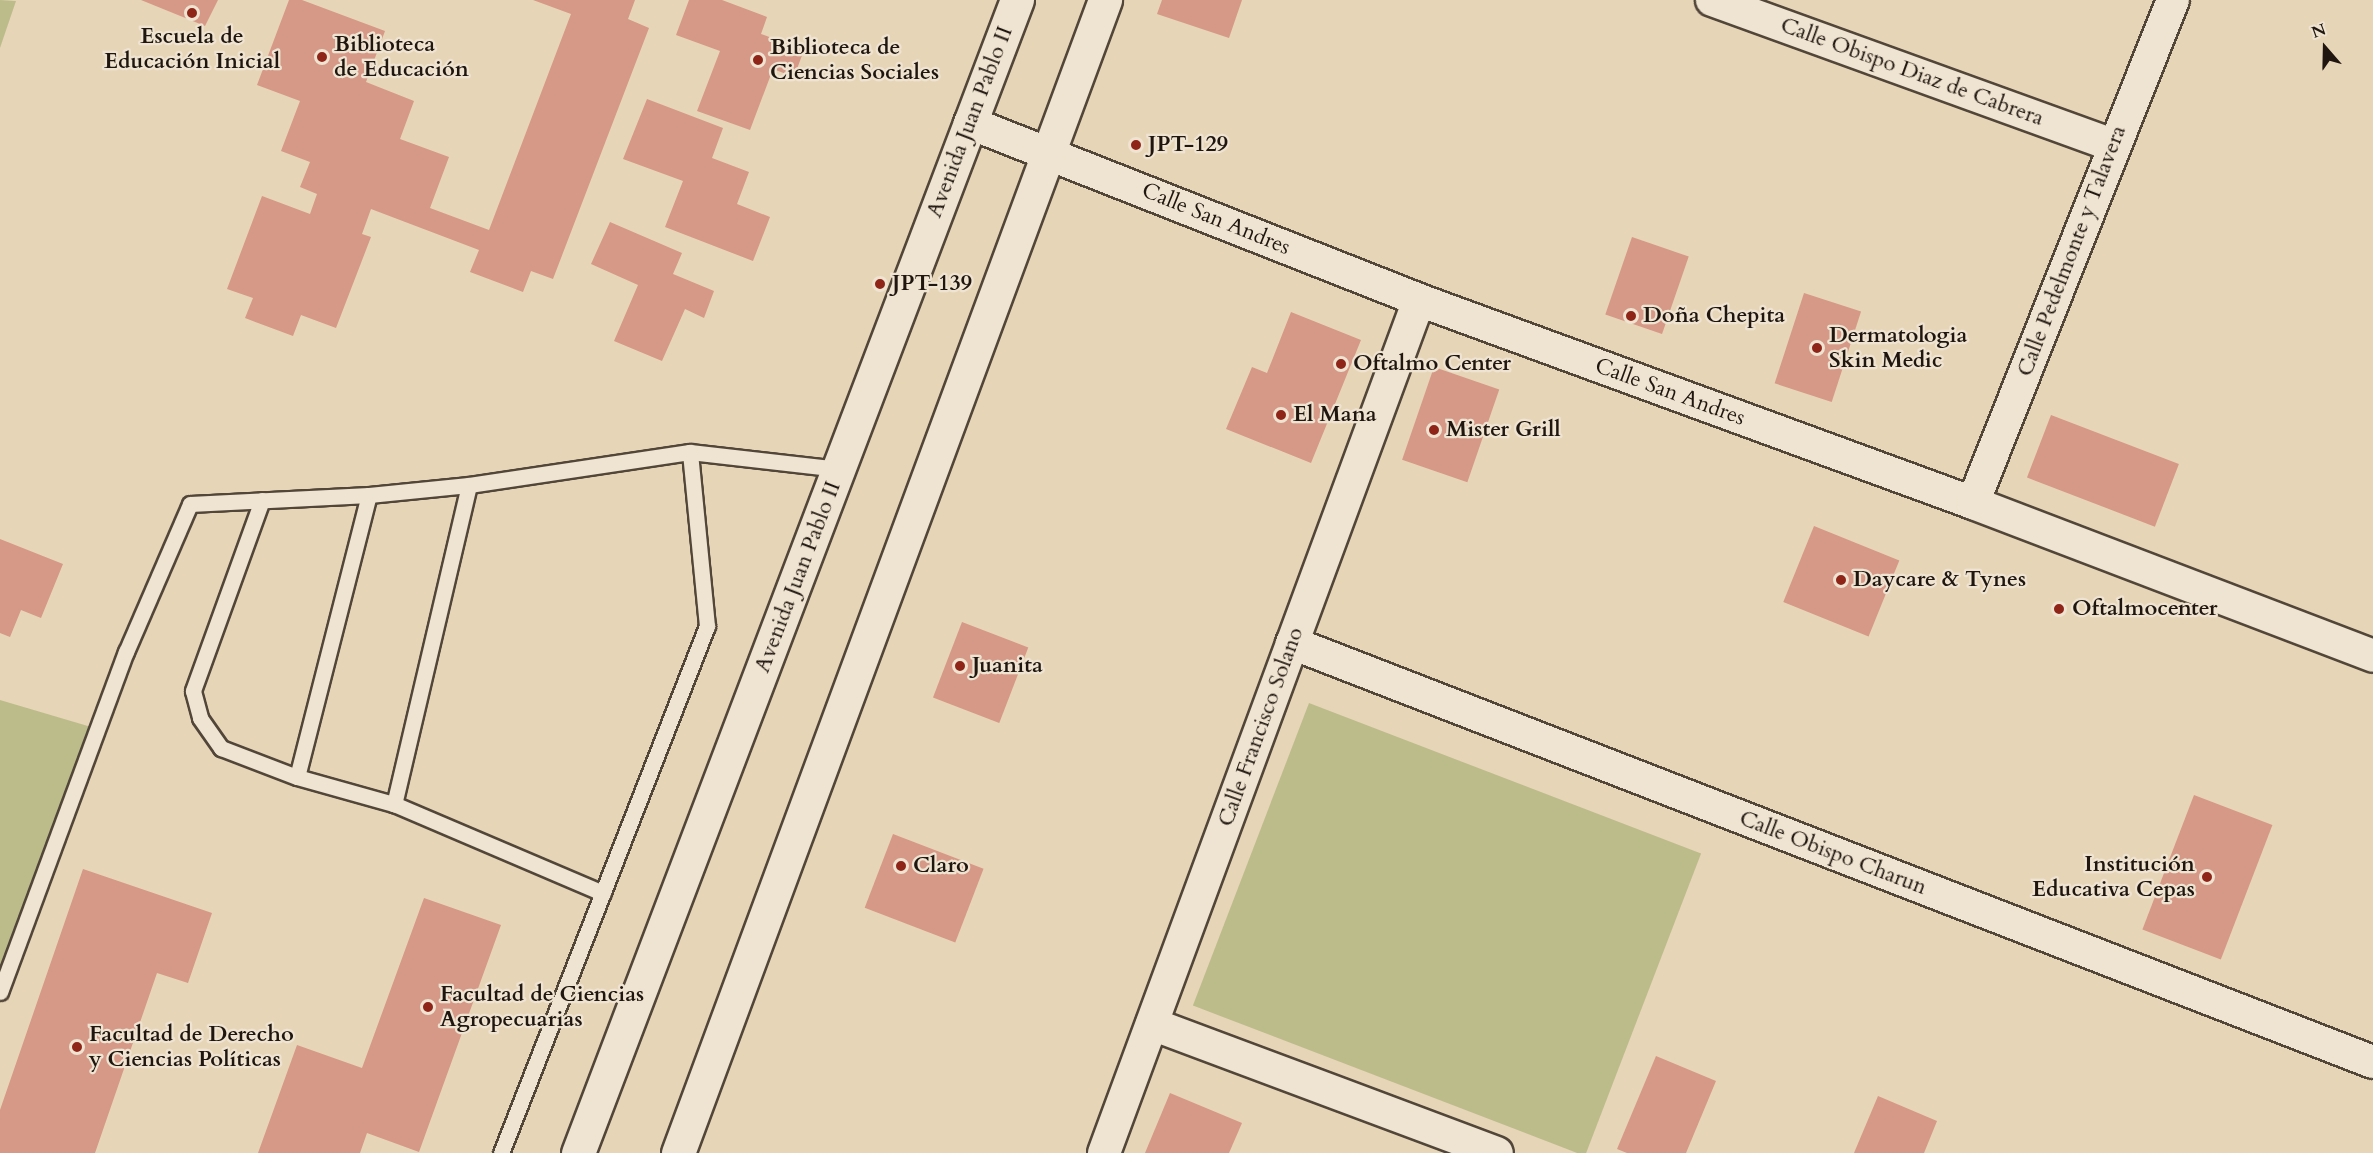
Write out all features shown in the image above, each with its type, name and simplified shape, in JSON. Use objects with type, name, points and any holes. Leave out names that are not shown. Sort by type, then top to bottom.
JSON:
[{"type":"main road","name":"Avenida Juan Pablo II","points":[[578,1153],[1017,0]]},
{"type":"main road","points":[[678,1153],[1105,0]]},
{"type":"street","name":"Calle Obispo Diaz de Cabrera","points":[[1712,0],[2112,145]]},
{"type":"street","name":"Calle Pedelmonte y Talavera","points":[[1973,503],[2112,145],[2173,0]]},
{"type":"street","name":"Calle San Andres","points":[[970,123],[1049,152],[1419,300],[1973,503],[2373,656]]},
{"type":"street","name":"Calle Francisco Solano","points":[[1104,1153],[1419,300]]},
{"type":"street","name":"Calle Obispo Charun","points":[[1292,643],[2373,1062]]},
{"type":"street","points":[[1152,1024],[1497,1153]]},
{"type":"lane","points":[[501,1153],[707,626],[690,452]]},
{"type":"lane","points":[[0,992],[126,652],[190,504],[369,495],[469,485],[690,452],[839,469]]},
{"type":"lane","points":[[394,804],[469,485]]},
{"type":"lane","points":[[297,777],[369,495]]},
{"type":"lane","points":[[262,500],[193,691],[200,718],[221,748],[297,777],[394,804],[603,893]]},
{"type":"green space","points":[[0,0],[16,1],[0,48]]},
{"type":"green space","points":[[0,700],[98,729],[0,991]]},
{"type":"green space","points":[[1309,703],[1701,854],[1586,1153],[1577,1153],[1193,1005]]},
{"type":"building","name":"Escuela de Educación Inicial","points":[[141,0],[218,0],[205,26]]},
{"type":"building","points":[[289,0],[302,0],[385,31],[366,82],[414,101],[400,139],[449,157],[430,208],[489,230],[571,14],[533,0],[635,0],[628,19],[649,28],[553,279],[531,271],[523,292],[470,272],[479,250],[371,209],[362,234],[371,237],[336,328],[301,315],[293,336],[245,318],[253,298],[227,289],[262,196],[310,214],[317,194],[300,187],[310,162],[281,151],[300,101],[257,85]]},
{"type":"building","name":"Biblioteca de Ciencias Sociales","points":[[689,0],[722,0],[767,17],[761,34],[804,50],[794,77],[773,69],[750,130],[697,111],[720,51],[676,35]]},
{"type":"building","points":[[1162,0],[1242,0],[1229,38],[1157,14]]},
{"type":"building","points":[[647,99],[723,128],[712,158],[749,172],[737,204],[770,217],[753,261],[665,227],[683,181],[623,159]]},
{"type":"building","points":[[610,222],[682,253],[673,274],[714,291],[704,318],[685,309],[662,361],[614,341],[638,285],[591,264]]},
{"type":"building","points":[[1632,237],[1689,257],[1662,334],[1605,315]]},
{"type":"building","name":"Dermatologia Skin Medic","points":[[1804,293],[1861,312],[1832,402],[1775,383]]},
{"type":"building","points":[[1291,312],[1361,340],[1311,463],[1226,429],[1252,367],[1267,373]]},
{"type":"building","points":[[1434,367],[1499,389],[1467,482],[1402,460]]},
{"type":"building","points":[[2051,415],[2179,464],[2155,527],[2027,478]]},
{"type":"building","name":"Daycare & Tynes","points":[[1814,526],[1899,560],[1869,636],[1783,602]]},
{"type":"building","points":[[0,539],[63,564],[41,618],[21,610],[10,637],[0,633]]},
{"type":"building","points":[[962,622],[1028,647],[999,723],[933,698]]},
{"type":"building","name":"Institución Educativa Cepas","points":[[2194,795],[2272,825],[2221,960],[2142,929]]},
{"type":"building","points":[[893,834],[984,869],[955,943],[865,908]]},
{"type":"building","name":"Facultad de Derecho y Ciencias Políticas","points":[[83,869],[212,913],[188,983],[157,973],[95,1153],[0,1153],[0,1110]]},
{"type":"building","name":"Facultad de Ciencias Agropecuarias","points":[[424,898],[501,925],[419,1152],[367,1133],[360,1153],[258,1153],[297,1045],[362,1068]]},
{"type":"building","points":[[1656,1056],[1716,1081],[1686,1153],[1627,1153],[1617,1149]]},
{"type":"building","points":[[1170,1093],[1242,1123],[1229,1153],[1145,1153]]},
{"type":"building","points":[[1878,1096],[1937,1121],[1924,1153],[1854,1153]]},
{"type":"place","name":"Escuela de Educación Inicial","points":[[192,13]]},
{"type":"place","name":"Biblioteca de Educación","points":[[322,57]]},
{"type":"place","name":"Biblioteca de Ciencias Sociales","points":[[758,60]]},
{"type":"place","name":"JPT-129","points":[[1136,145]]},
{"type":"place","name":"JPT-139","points":[[880,284]]},
{"type":"place","name":"Doña Chepita","points":[[1631,316]]},
{"type":"place","name":"Dermatologia Skin Medic","points":[[1817,348]]},
{"type":"place","name":"Oftalmo Center","points":[[1341,364]]},
{"type":"place","name":"El Mana","points":[[1281,415]]},
{"type":"place","name":"Mister Grill","points":[[1434,430]]},
{"type":"place","name":"Daycare & Tynes","points":[[1841,580]]},
{"type":"place","name":"Oftalmocenter","points":[[2059,609]]},
{"type":"place","name":"Juanita","points":[[960,666]]},
{"type":"place","name":"Claro","points":[[901,866]]},
{"type":"place","name":"Institución Educativa Cepas","points":[[2207,877]]},
{"type":"place","name":"Facultad de Ciencias Agropecuarias","points":[[428,1007]]},
{"type":"place","name":"Facultad de Derecho y Ciencias Políticas","points":[[77,1047]]}]
